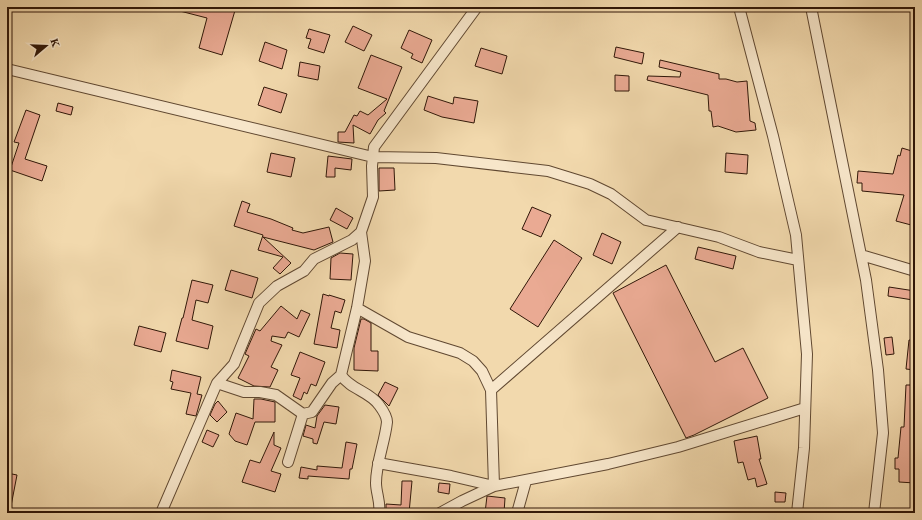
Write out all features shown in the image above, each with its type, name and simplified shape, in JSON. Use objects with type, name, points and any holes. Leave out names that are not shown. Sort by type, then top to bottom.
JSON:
[{"type":"street","points":[[217,383],[244,392],[260,392],[276,395],[303,414],[312,412],[332,383],[341,375],[357,308],[365,261],[361,232],[373,197],[372,166],[374,147],[412,98],[477,7]]},
{"type":"street","points":[[739,7],[775,144],[796,235],[807,354],[804,448],[797,513]]},
{"type":"street","points":[[811,7],[866,280],[878,370],[883,433],[874,513]]},
{"type":"street","points":[[7,69],[373,157],[436,158],[548,171],[590,184],[611,194],[646,220],[718,237],[759,252],[798,260]]},
{"type":"street","points":[[491,390],[678,228]]},
{"type":"street","points":[[161,513],[217,383],[234,364],[259,303],[277,286],[304,271],[314,259],[352,240],[361,232]]},
{"type":"street","points":[[861,255],[915,271]]},
{"type":"street","points":[[357,308],[408,337],[460,353],[473,360],[482,371],[491,390],[494,486]]},
{"type":"street","points":[[341,375],[352,386],[370,396],[379,405],[387,420],[378,463],[376,483],[380,508],[378,513]]},
{"type":"street","points":[[440,513],[462,500],[494,486],[608,464],[678,447],[805,408]]},
{"type":"street","points":[[288,462],[303,414]]},
{"type":"street","points":[[378,463],[451,476],[494,486]]},
{"type":"street","points":[[517,513],[526,481]]},
{"type":"building","points":[[176,7],[236,7],[222,55],[199,48],[207,18],[176,10]]},
{"type":"building","points":[[353,26],[372,35],[364,51],[345,42]]},
{"type":"building","points":[[309,29],[330,35],[324,53],[308,48],[311,39],[306,38]]},
{"type":"building","points":[[409,30],[432,40],[422,63],[411,58],[413,54],[401,48]]},
{"type":"building","points":[[265,42],[287,50],[282,69],[259,61]]},
{"type":"building","points":[[616,47],[644,53],[642,64],[614,57]]},
{"type":"building","points":[[481,48],[507,56],[502,74],[475,66]]},
{"type":"building","points":[[371,55],[402,67],[384,111],[386,113],[378,120],[370,134],[353,125],[354,143],[338,142],[338,132],[345,132],[354,115],[357,116],[360,111],[368,115],[387,99],[358,88]]},
{"type":"building","points":[[660,60],[719,74],[719,79],[737,82],[747,81],[750,121],[755,123],[756,130],[736,132],[718,126],[713,127],[711,111],[709,111],[708,95],[647,80],[648,76],[680,77],[681,72],[659,67]]},
{"type":"building","points":[[300,62],[320,66],[318,80],[298,76]]},
{"type":"building","points":[[615,75],[629,76],[629,91],[615,91]]},
{"type":"building","points":[[264,87],[287,94],[281,113],[258,105]]},
{"type":"building","points":[[428,96],[453,104],[454,97],[478,101],[474,123],[442,117],[424,110]]},
{"type":"building","points":[[58,103],[73,107],[71,115],[56,111]]},
{"type":"building","points":[[26,110],[40,115],[25,159],[47,166],[42,181],[10,170],[19,143],[14,142]]},
{"type":"building","points":[[902,148],[915,152],[915,226],[896,221],[904,195],[862,191],[862,183],[857,183],[858,171],[893,174],[898,155],[900,156]]},
{"type":"building","points":[[271,153],[295,158],[291,177],[267,172]]},
{"type":"building","points":[[726,153],[748,155],[747,174],[725,172]]},
{"type":"building","points":[[328,156],[352,159],[351,170],[335,168],[335,177],[326,177]]},
{"type":"building","points":[[379,168],[394,168],[395,190],[379,191]]},
{"type":"building","points":[[242,201],[250,204],[247,212],[271,219],[293,228],[292,230],[303,233],[329,227],[333,242],[314,250],[263,237],[291,263],[280,274],[273,268],[283,257],[258,250],[263,235],[234,226]]},
{"type":"building","points":[[532,207],[551,215],[541,237],[522,229]]},
{"type":"building","points":[[336,208],[353,218],[347,229],[330,220]]},
{"type":"building","points":[[602,233],[621,242],[612,264],[593,255]]},
{"type":"building","points":[[554,240],[582,258],[538,327],[510,309]]},
{"type":"building","points":[[698,247],[736,256],[733,269],[695,259]]},
{"type":"building","points":[[340,253],[353,254],[351,280],[330,279],[331,258]]},
{"type":"building","points":[[666,265],[715,362],[743,348],[768,398],[686,438],[613,293]]},
{"type":"building","points":[[231,270],[258,278],[252,298],[225,290]]},
{"type":"building","points":[[192,280],[213,285],[208,303],[196,300],[192,320],[213,326],[208,349],[176,341]]},
{"type":"building","points":[[889,287],[915,291],[913,300],[888,296]]},
{"type":"building","points":[[323,294],[345,300],[341,313],[335,311],[331,328],[340,330],[337,348],[314,344]]},
{"type":"building","points":[[281,306],[297,319],[301,310],[310,314],[299,337],[288,332],[285,338],[272,336],[271,341],[282,345],[271,367],[278,370],[270,387],[254,386],[238,378],[249,356],[245,354],[256,329],[260,331]]},
{"type":"building","points":[[361,319],[371,323],[371,351],[378,351],[378,371],[354,370],[354,348]]},
{"type":"building","points":[[139,326],[166,333],[161,352],[134,345]]},
{"type":"building","points":[[892,337],[894,354],[886,355],[884,338]]},
{"type":"building","points":[[909,340],[915,340],[915,370],[906,369]]},
{"type":"building","points":[[300,352],[325,362],[316,386],[311,384],[307,394],[304,392],[301,400],[293,396],[300,378],[291,375]]},
{"type":"building","points":[[172,370],[201,377],[197,394],[202,395],[196,416],[186,414],[191,393],[171,389],[173,382],[170,381]]},
{"type":"building","points":[[385,382],[398,388],[389,406],[378,395]]},
{"type":"building","points":[[906,385],[915,385],[913,428],[915,428],[915,483],[899,482],[899,469],[895,469],[895,458],[898,458],[901,427],[904,427]]},
{"type":"building","points":[[254,399],[275,402],[275,422],[255,422],[247,445],[235,441],[229,434],[236,413],[253,419]]},
{"type":"building","points":[[218,401],[227,412],[217,422],[210,415]]},
{"type":"building","points":[[325,405],[339,407],[336,424],[324,422],[317,444],[313,443],[313,439],[303,436],[306,425],[315,428],[317,416]]},
{"type":"building","points":[[207,430],[219,435],[213,447],[202,442]]},
{"type":"building","points":[[274,432],[274,445],[281,448],[271,471],[281,474],[275,492],[242,482],[250,460],[260,463]]},
{"type":"building","points":[[757,436],[761,459],[759,459],[767,484],[757,487],[755,478],[748,480],[743,462],[738,463],[734,441]]},
{"type":"building","points":[[346,442],[357,444],[352,469],[350,469],[349,479],[308,476],[308,479],[299,478],[301,467],[317,470],[317,466],[342,468]]},
{"type":"building","points":[[7,473],[17,475],[11,506],[7,505]]},
{"type":"building","points":[[402,481],[412,481],[409,513],[386,513],[386,504],[401,505]]},
{"type":"building","points":[[439,483],[450,484],[449,494],[438,492]]},
{"type":"building","points":[[775,492],[786,493],[785,502],[775,502]]},
{"type":"building","points":[[487,496],[505,498],[504,513],[485,513]]}]
